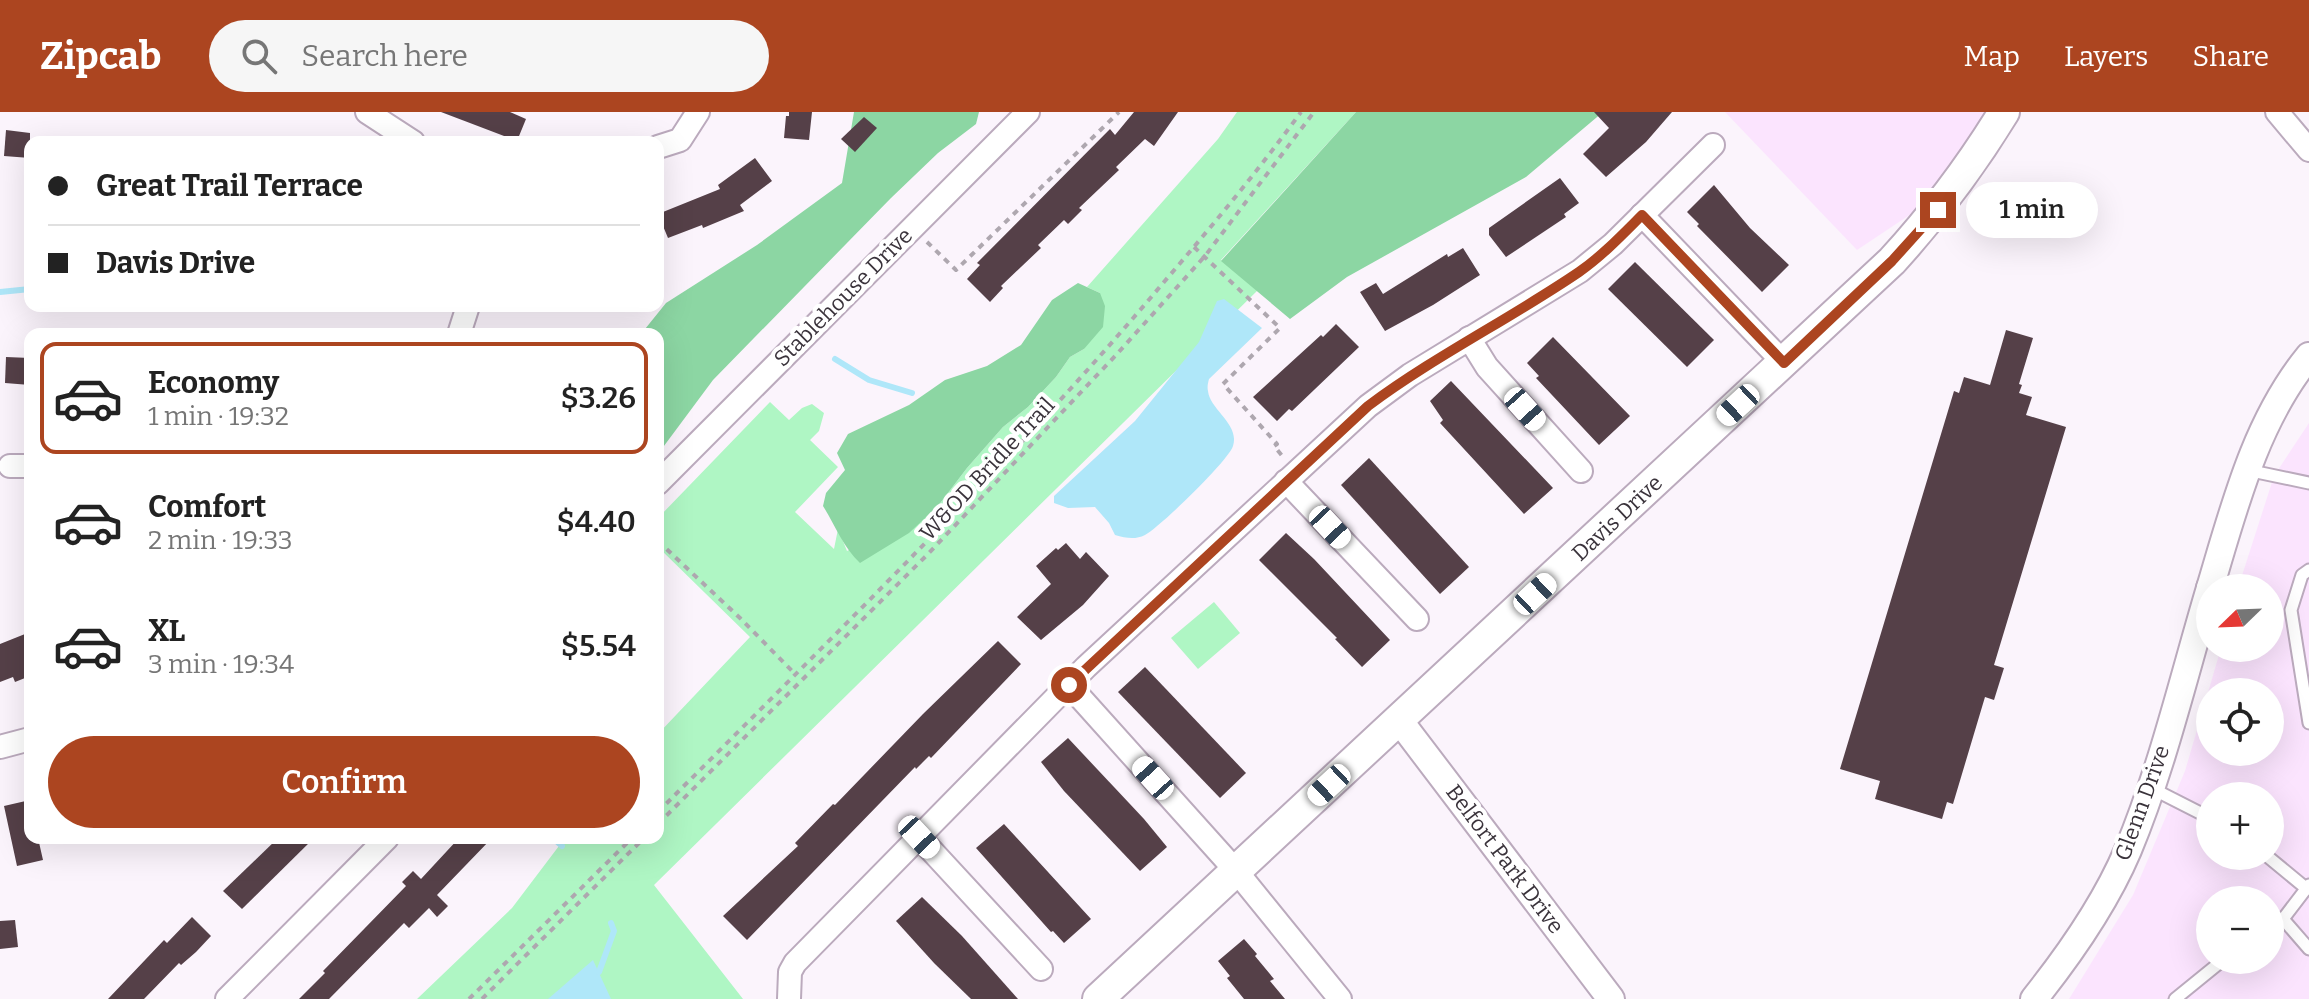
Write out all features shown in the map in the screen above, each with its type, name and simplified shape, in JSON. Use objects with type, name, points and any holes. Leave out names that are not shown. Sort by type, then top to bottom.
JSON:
[{"type":"main road","name":"Davis Drive","points":[[1098,999],[1892,261],[1935,213],[1972,164],[2004,112]]},
{"type":"street","points":[[367,112],[404,136]]},
{"type":"street","points":[[664,145],[680,140],[698,112]]},
{"type":"street","name":"Stablehouse Drive","points":[[664,477],[1028,112]]},
{"type":"street","points":[[2277,112],[2309,150]]},
{"type":"street","points":[[789,999],[790,972],[795,963],[1069,685],[1291,477],[1368,406],[1410,375],[1580,271],[1613,244],[1713,145]]},
{"type":"street","points":[[1642,215],[1784,363]]},
{"type":"street","points":[[1469,338],[1487,367],[1581,471]]},
{"type":"street","name":"Glenn Drive","points":[[2214,574],[2247,469],[2267,423],[2309,356]]},
{"type":"street","points":[[1291,477],[1417,619]]},
{"type":"street","name":"Glenn Drive","points":[[2034,999],[2079,940],[2127,851],[2150,787],[2196,634]]},
{"type":"street","points":[[1069,685],[1237,872],[1340,999]]},
{"type":"street","name":"Belfort Park Drive","points":[[1399,720],[1611,999]]},
{"type":"street","points":[[0,747],[24,741]]},
{"type":"street","points":[[919,837],[1041,969]]},
{"type":"street","points":[[227,999],[381,844]]},
{"type":"lane","points":[[2247,469],[2309,483]]},
{"type":"lane","points":[[2309,570],[2302,575],[2291,610],[2309,723]]},
{"type":"lane","points":[[2150,787],[2196,811]]},
{"type":"lane","points":[[2284,869],[2308,887],[2284,918]]},
{"type":"lane","points":[[2284,920],[2309,949]]},
{"type":"lane","points":[[2175,999],[2206,974]]},
{"type":"path","points":[[921,236],[956,270],[1119,112]]},
{"type":"path","points":[[664,806],[961,506],[1081,379],[1257,172],[1301,112]]},
{"type":"path","name":"W&OD Bridle Trail","points":[[664,818],[928,554],[1205,256],[1314,112]]},
{"type":"path","points":[[1194,247],[1280,328],[1223,384],[1277,444],[1274,446],[1291,477]]},
{"type":"path","points":[[664,547],[795,674]]},
{"type":"path","points":[[469,999],[626,844]]},
{"type":"path","points":[[482,999],[638,844]]},
{"type":"shaded area","points":[[1725,112],[1988,112],[1929,202],[1857,250]]},
{"type":"shaded area","points":[[2309,423],[2309,999],[2069,999],[2133,895],[2185,771],[2196,733],[2196,766],[2284,766],[2284,678],[2212,678],[2217,662],[2284,662],[2284,574],[2242,574],[2274,476]]},
{"type":"green space","points":[[854,112],[979,112],[976,124],[938,153],[891,198],[713,380],[664,446],[664,328],[646,328],[659,312],[664,312],[666,303],[757,245],[842,183]]},
{"type":"green space","points":[[1237,112],[1356,112],[1221,260],[1258,290],[654,885],[743,999],[417,999],[512,908],[560,844],[664,844],[664,728],[750,637],[664,553],[664,512],[770,402],[789,420],[802,408],[812,404],[824,413],[819,431],[810,440],[838,467],[795,512],[834,549],[838,529],[847,551],[938,506],[1003,427],[1028,407],[1070,357],[1084,349],[1100,293],[1087,287],[1218,139]]},
{"type":"green space","points":[[1356,112],[1603,112],[1526,177],[1347,277],[1290,319],[1221,261]]},
{"type":"green space","points":[[1078,283],[1100,293],[1105,306],[1103,327],[1084,349],[1070,357],[1028,407],[1003,427],[938,506],[909,533],[860,563],[844,543],[823,506],[826,493],[845,470],[837,453],[848,434],[909,405],[945,380],[987,366],[1021,345],[1052,300]]},
{"type":"green space","points":[[1214,602],[1240,633],[1198,669],[1171,638]]},
{"type":"water","points":[[1224,299],[1262,328],[1209,379],[1210,398],[1229,424],[1234,438],[1229,454],[1220,465],[1165,520],[1138,538],[1115,535],[1095,507],[1068,508],[1054,503],[1054,496],[1135,421],[1199,342],[1217,301]]},
{"type":"water","points":[[593,960],[611,999],[548,999]]},
{"type":"building","points":[[441,112],[510,112],[526,119],[519,136],[504,136]]},
{"type":"building","points":[[789,112],[812,112],[809,140],[784,138]]},
{"type":"building","points":[[1134,112],[1178,112],[1154,146],[1145,139],[1116,167],[1119,170],[1079,208],[1082,210],[1068,224],[1064,220],[1038,245],[1041,248],[1001,286],[1003,288],[990,302],[967,279],[980,265],[977,263],[1110,129],[1115,135]]},
{"type":"building","points":[[1594,112],[1672,112],[1646,142],[1606,177],[1583,154],[1609,128]]},
{"type":"building","points":[[864,117],[877,128],[855,152],[841,139]]},
{"type":"building","points":[[6,130],[30,133],[30,136],[24,136],[24,158],[4,156]]},
{"type":"building","points":[[755,158],[772,181],[740,205],[744,211],[668,238],[664,228],[664,212],[720,189],[718,185]]},
{"type":"building","points":[[1560,178],[1579,203],[1564,214],[1566,217],[1506,257],[1489,235],[1489,228]]},
{"type":"building","points":[[1714,185],[1750,228],[1789,265],[1762,292],[1687,212]]},
{"type":"building","points":[[1463,248],[1480,275],[1385,331],[1360,292],[1376,283],[1383,294],[1447,254],[1448,257]]},
{"type":"building","points":[[1635,262],[1714,340],[1687,367],[1608,289]]},
{"type":"building","points":[[1336,324],[1359,347],[1292,411],[1289,409],[1277,421],[1253,397]]},
{"type":"building","points":[[2006,330],[2033,338],[2019,384],[2022,385],[2019,393],[2032,397],[2026,415],[2066,427],[1994,665],[2004,668],[1994,700],[1985,697],[1953,804],[1947,802],[1942,819],[1875,799],[1880,781],[1840,769],[1954,391],[1959,393],[1964,377],[1990,385]]},
{"type":"building","points":[[1553,337],[1630,416],[1599,445],[1536,378],[1539,376],[1527,363]]},
{"type":"building","points":[[6,357],[24,358],[24,385],[5,383]]},
{"type":"building","points":[[1451,381],[1553,488],[1524,514],[1440,423],[1443,420],[1430,401]]},
{"type":"building","points":[[1369,458],[1469,567],[1440,594],[1341,485]]},
{"type":"building","points":[[1286,533],[1390,640],[1362,667],[1259,560]]},
{"type":"building","points":[[1066,543],[1080,559],[1086,552],[1109,576],[1083,605],[1041,640],[1017,617],[1051,584],[1036,566]]},
{"type":"building","points":[[24,634],[24,678],[15,682],[13,677],[0,682],[0,644]]},
{"type":"building","points":[[998,641],[1021,664],[931,758],[929,756],[915,767],[747,940],[723,916],[798,846],[795,843],[833,804]]},
{"type":"building","points":[[1145,667],[1246,773],[1220,798],[1118,692]]},
{"type":"building","points":[[1068,738],[1167,847],[1140,871],[1064,791],[1041,762]]},
{"type":"building","points":[[24,801],[24,844],[39,844],[43,860],[17,866],[4,806]]},
{"type":"building","points":[[1004,824],[1091,919],[1064,943],[976,848]]},
{"type":"building","points":[[272,844],[308,844],[242,909],[223,891]]},
{"type":"building","points":[[453,844],[486,844],[437,895],[448,906],[437,917],[429,908],[409,928],[404,923],[329,999],[299,999],[406,886],[402,882],[413,871],[421,879]]},
{"type":"building","points":[[922,897],[1018,999],[971,999],[934,963],[896,921]]},
{"type":"building","points":[[192,917],[211,936],[196,952],[181,965],[179,963],[144,999],[108,999],[164,940],[167,943]]},
{"type":"building","points":[[15,920],[18,947],[0,949],[0,921]]},
{"type":"building","points":[[1244,939],[1285,999],[1244,999],[1227,978],[1230,976],[1218,961]]},
{"type":"waterway","points":[[0,292],[24,290]]},
{"type":"waterway","points":[[835,359],[869,380],[912,393]]},
{"type":"waterway","points":[[599,972],[614,931],[611,923]]},
{"type":"route","points":[[1069,685],[1368,406],[1410,375],[1580,271],[1642,215],[1784,363],[1892,261],[1938,210]]}]
